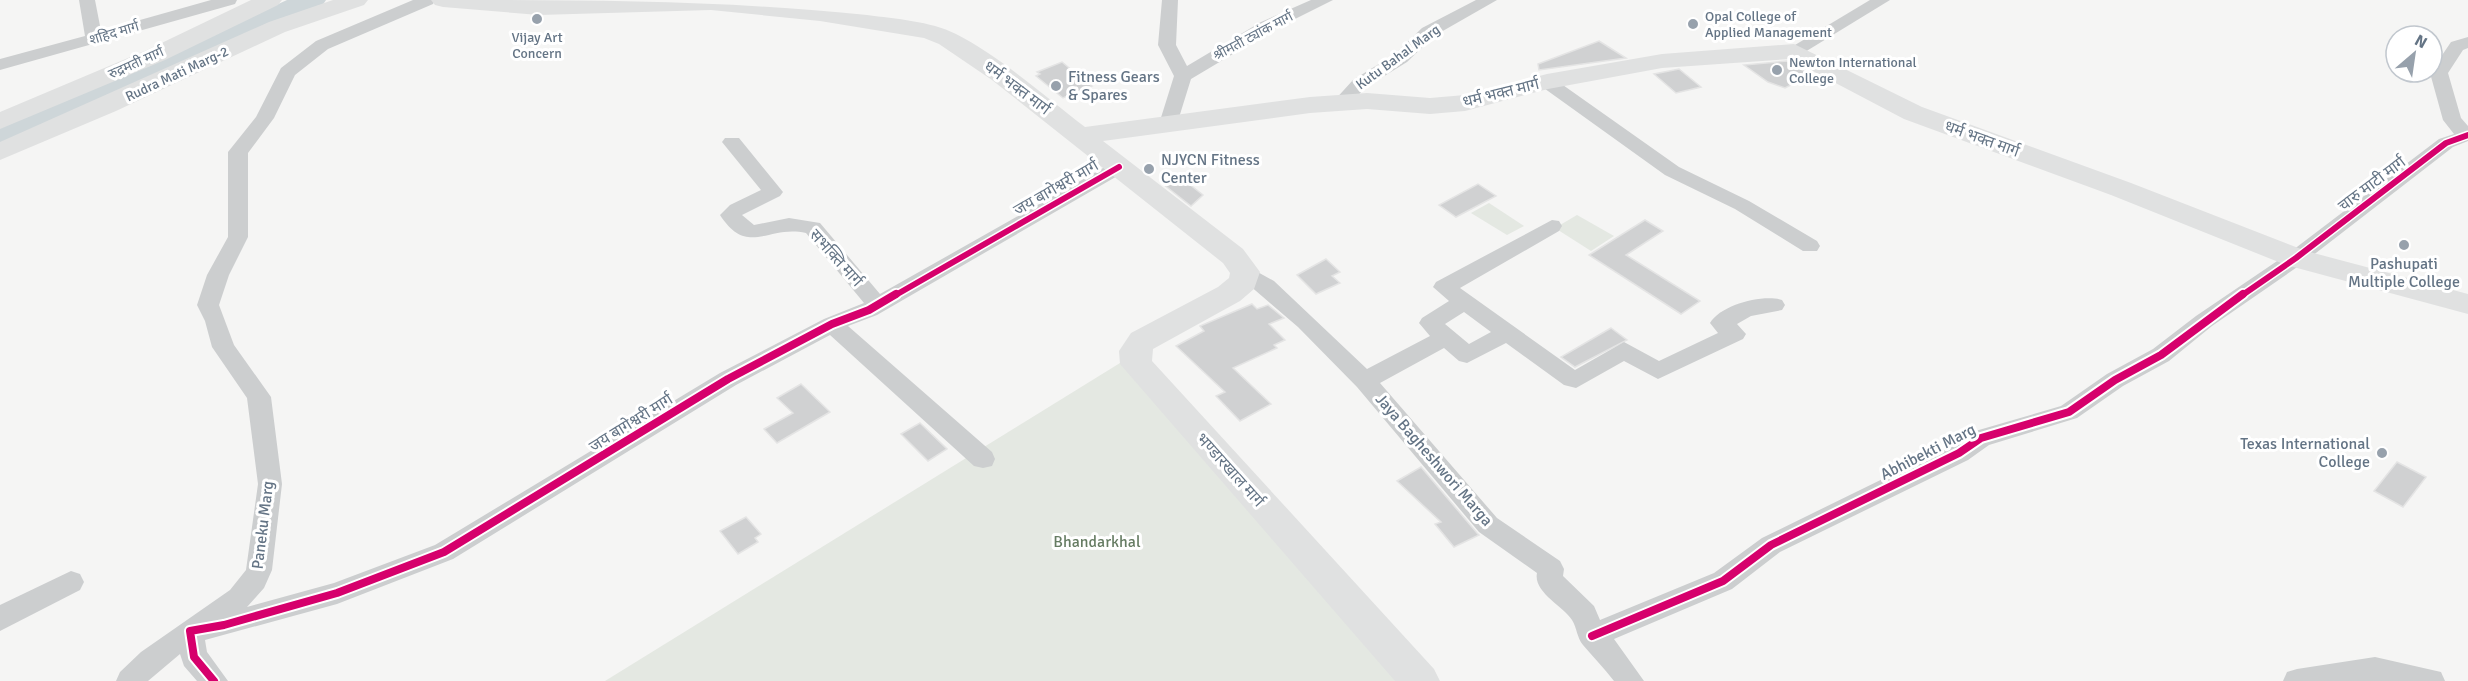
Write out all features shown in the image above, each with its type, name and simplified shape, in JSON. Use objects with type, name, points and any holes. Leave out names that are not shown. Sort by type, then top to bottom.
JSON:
[{"type":"main road","name":"रुद्रमती मार्ग","points":[[0,121],[165,51],[270,0]]},
{"type":"main road","name":"Rudra Mati Marg-2","points":[[0,152],[107,106],[277,27],[356,0]]},
{"type":"main road","points":[[443,0],[532,4]]},
{"type":"main road","name":"धर्म भक्त मार्ग","points":[[532,4],[736,5],[820,14],[929,32],[965,50],[1081,136],[1341,102],[1430,106],[1465,103],[1547,82],[1662,61],[1794,51],[1913,112],[2121,189],[2296,258],[2468,304]]},
{"type":"main road","name":"जय बागेश्वरी मार्ग","points":[[1081,136],[1233,256],[1244,277]]},
{"type":"main road","name":"भण्डारखाल मार्ग","points":[[1244,277],[1229,294],[1142,341],[1135,351],[1136,364],[1420,681]]},
{"type":"street","points":[[87,0],[94,39]]},
{"type":"street","name":"शहिद मार्ग","points":[[0,65],[229,0]]},
{"type":"street","name":"Paneku Marg","points":[[130,681],[190,631],[240,598],[256,580],[270,484],[259,397],[223,346],[216,321],[208,305],[218,275],[238,237],[236,180],[238,152],[265,118],[280,84],[297,63],[332,41],[410,10],[427,0]]},
{"type":"street","points":[[1168,124],[1183,76],[1167,45],[1170,0]]},
{"type":"street","name":"श्रीमती ट्यांक मार्ग","points":[[1183,76],[1266,29],[1267,26],[1325,0]]},
{"type":"street","name":"Kutu Bahal Marg","points":[[1341,102],[1359,84],[1401,58],[1428,32],[1489,0]]},
{"type":"street","points":[[1794,51],[1882,0]]},
{"type":"street","points":[[2467,135],[2452,120],[2439,73],[2457,46],[2468,42]]},
{"type":"street","points":[[1547,82],[1672,171],[1742,205],[1810,246]]},
{"type":"street","name":"चारु माटी मार्ग","points":[[2296,258],[2446,143],[2467,135]]},
{"type":"street","name":"सभक्ति मार्ग","points":[[732,142],[773,192],[737,209],[730,215],[750,233],[776,225],[802,224],[813,228],[877,305]]},
{"type":"street","name":"जय बागेश्वरी मार्ग","points":[[190,631],[224,625],[337,593],[444,552],[728,379],[832,324],[877,305],[1119,167]]},
{"type":"street","points":[[1552,226],[1444,287],[1572,380],[1576,380],[1624,350],[1658,371],[1735,334],[1721,322],[1744,310],[1774,305]]},
{"type":"street","name":"Abhibekti Marg","points":[[1592,636],[1723,581],[1771,545],[1959,453],[1981,438],[2069,412],[2115,380],[2161,356],[2204,321],[2296,258]]},
{"type":"street","name":"Jaya Bagheshwori Marga","points":[[1244,277],[1266,286],[1365,381],[1488,525],[1551,569],[1550,579],[1584,614],[1592,636],[1609,652],[1630,681]]},
{"type":"street","points":[[1465,302],[1430,323],[1467,355],[1507,333]]},
{"type":"street","points":[[832,324],[983,459]]},
{"type":"street","points":[[1365,381],[1446,337]]},
{"type":"street","points":[[0,619],[20,606],[71,582]]},
{"type":"street","points":[[190,631],[194,657],[214,681]]},
{"type":"street","points":[[2297,681],[2375,669],[2431,681]]},
{"type":"green space","points":[[1489,203],[1524,226],[1507,235],[1471,213]]},
{"type":"green space","points":[[1577,215],[1614,236],[1591,251],[1555,228]]},
{"type":"green space","name":"Bhandarkhal","points":[[1120,363],[1398,681],[605,681]]},
{"type":"building","points":[[1599,41],[1626,58],[1539,70],[1538,64]]},
{"type":"building","name":"Newton International College","points":[[1787,61],[1811,75],[1785,88],[1768,82],[1744,65]]},
{"type":"building","points":[[1062,62],[1092,86],[1063,98],[1036,76],[1040,74],[1037,72]]},
{"type":"building","points":[[1679,69],[1701,87],[1676,93],[1654,74]]},
{"type":"building","points":[[1179,176],[1203,195],[1191,206],[1163,184]]},
{"type":"building","points":[[1478,184],[1496,196],[1456,217],[1439,205]]},
{"type":"building","points":[[1645,220],[1663,231],[1626,255],[1700,301],[1681,314],[1589,255]]},
{"type":"building","points":[[1326,259],[1340,272],[1332,276],[1340,283],[1316,294],[1297,275]]},
{"type":"building","points":[[1252,304],[1257,309],[1268,305],[1284,318],[1269,324],[1285,340],[1274,345],[1277,348],[1233,368],[1271,404],[1240,421],[1216,396],[1225,392],[1176,346],[1204,331],[1200,326]]},
{"type":"building","points":[[1611,328],[1627,340],[1575,367],[1561,357]]},
{"type":"building","points":[[801,384],[830,412],[777,443],[764,429],[793,413],[777,398]]},
{"type":"building","points":[[920,423],[947,449],[928,461],[901,434]]},
{"type":"building","name":"Texas International College","points":[[2397,462],[2426,477],[2403,507],[2374,491]]},
{"type":"building","points":[[1421,467],[1479,535],[1454,547],[1435,524],[1441,522],[1397,481]]},
{"type":"building","points":[[746,517],[761,534],[755,538],[758,542],[738,554],[720,531]]},
{"type":"waterway","points":[[0,136],[178,62],[311,0]]},
{"type":"cycle path","points":[[1592,636],[1723,581],[1771,545],[1959,453],[1981,438],[2069,412],[2115,380],[2161,355],[2204,321],[2296,258],[2446,143],[2468,135]]},
{"type":"cycle path","points":[[214,681],[194,657],[190,631],[224,625],[337,593],[444,552],[728,379],[832,324],[869,310],[1119,167]]},
{"type":"place","name":"Vijay Art Concern","points":[[537,19]]},
{"type":"place","name":"Opal College of Applied Management","points":[[1693,24]]},
{"type":"place","name":"Newton International College","points":[[1777,70]]},
{"type":"place","name":"Fitness Gears & Spares","points":[[1056,86]]},
{"type":"place","name":"NJYCN Fitness Center","points":[[1149,169]]},
{"type":"place","name":"Pashupati Multiple College","points":[[2404,245]]},
{"type":"place","name":"Texas International College","points":[[2382,453]]}]
